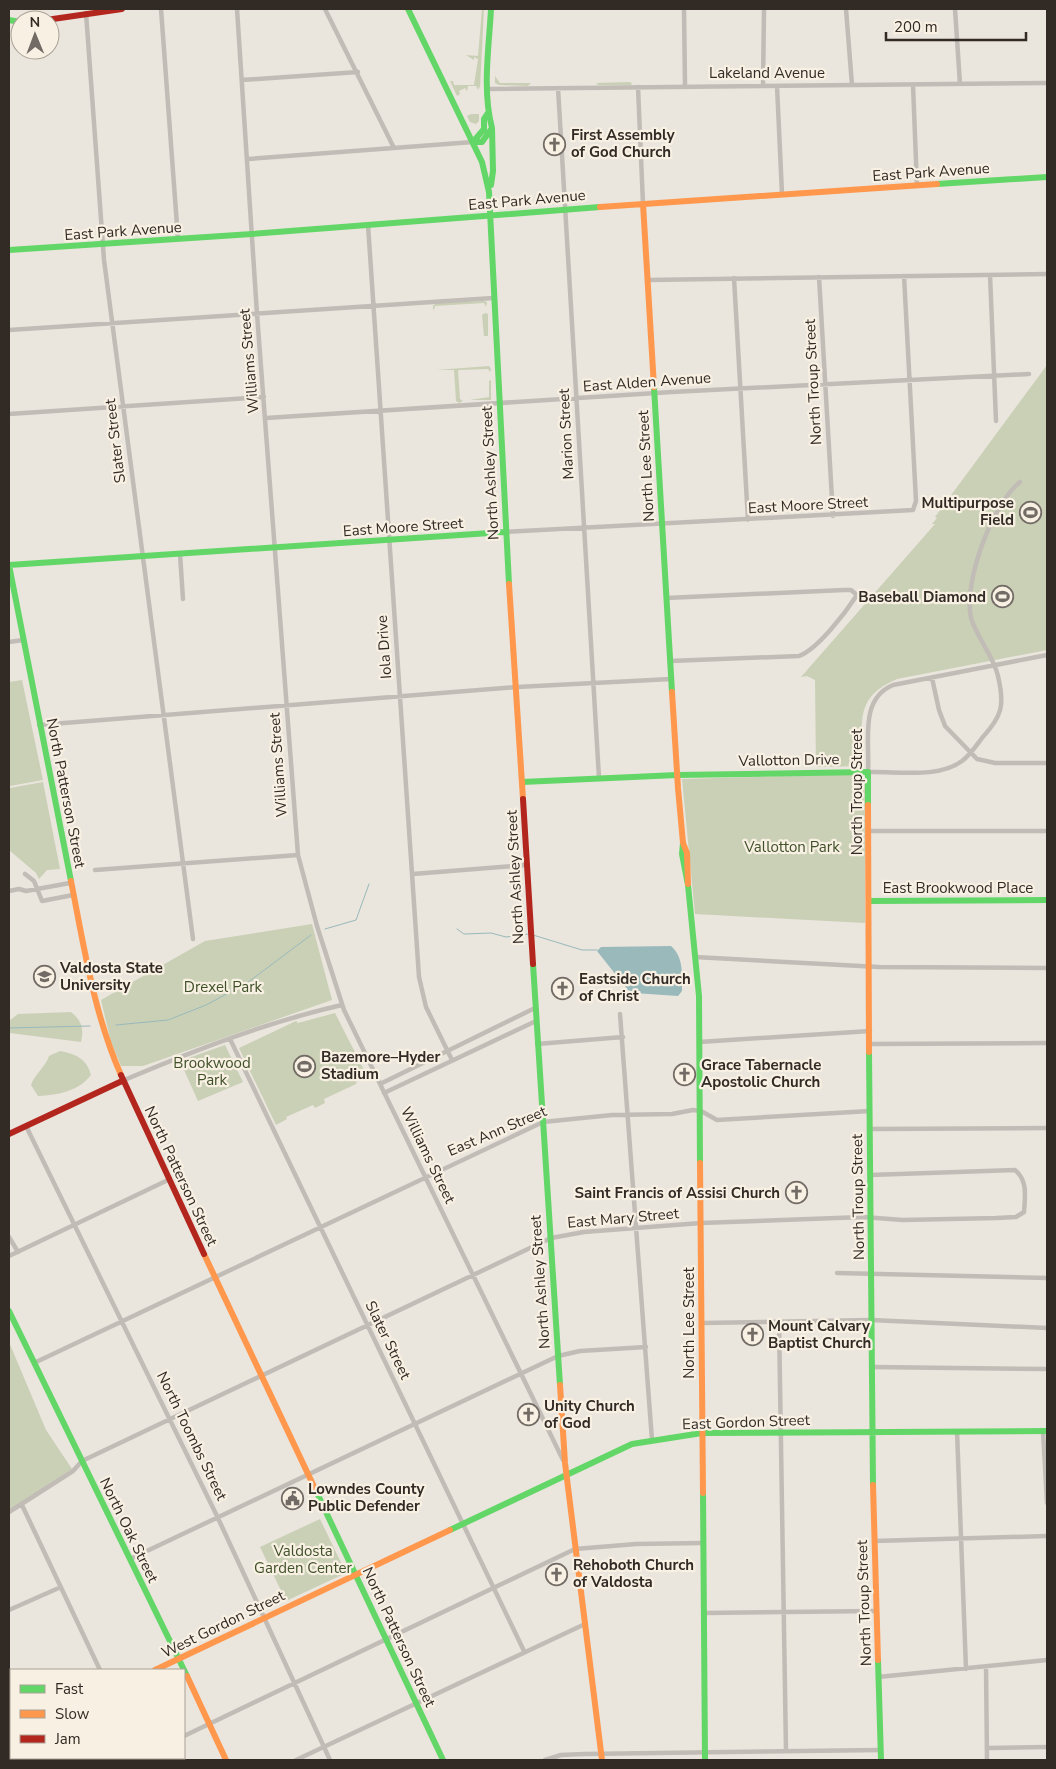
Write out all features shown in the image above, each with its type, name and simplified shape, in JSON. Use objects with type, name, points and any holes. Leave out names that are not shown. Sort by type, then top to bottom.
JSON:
[{"type":"main road","points":[[60,18],[122,9]]},
{"type":"main road","name":"North Ashley Street","points":[[408,9],[473,142],[487,174],[489,192],[505,532],[517,687],[535,1008],[565,1463],[601,1757]]},
{"type":"main road","points":[[489,192],[493,171],[492,128],[488,114],[487,90],[490,9]]},
{"type":"main road","points":[[473,142],[484,128],[484,119],[488,114]]},
{"type":"main road","points":[[473,142],[482,142],[492,128]]},
{"type":"main road","name":"East Park Avenue","points":[[9,250],[252,234],[566,209],[1047,177]]},
{"type":"main road","name":"North Lee Street","points":[[643,204],[677,775],[683,843],[682,854],[688,886],[699,994],[706,1760]]},
{"type":"main road","name":"East Moore Street","points":[[9,565],[505,532]]},
{"type":"main road","name":"North Patterson Street","points":[[9,565],[70,883],[99,1021],[122,1081],[168,1180],[443,1760]]},
{"type":"main road","name":"Vallotton Drive","points":[[522,782],[677,775],[868,772]]},
{"type":"main road","name":"North Troup Street","points":[[868,772],[871,1431],[881,1760]]},
{"type":"main road","name":"East Brookwood Place","points":[[869,901],[1047,900]]},
{"type":"main road","points":[[9,1134],[122,1081]]},
{"type":"main road","name":"North Oak Street","points":[[9,1311],[184,1669]]},
{"type":"main road","name":"East Gordon Street","points":[[356,1575],[632,1444],[702,1433],[1045,1431]]},
{"type":"main road","name":"West Gordon Street","points":[[157,1669],[356,1575]]},
{"type":"main road","name":"North Oak Street","points":[[185,1672],[226,1760]]},
{"type":"street","points":[[161,9],[178,239]]},
{"type":"street","name":"Williams Street","points":[[237,9],[257,314],[298,855],[317,926],[342,1005],[565,1463]]},
{"type":"street","points":[[325,9],[358,72],[394,148]]},
{"type":"street","points":[[684,9],[686,86]]},
{"type":"street","points":[[763,86],[764,9]]},
{"type":"street","points":[[846,9],[852,85]]},
{"type":"street","points":[[955,9],[960,84]]},
{"type":"street","name":"Slater Street","points":[[86,13],[103,244],[142,557],[193,939]]},
{"type":"street","points":[[242,80],[358,72]]},
{"type":"street","name":"Lakeland Avenue","points":[[487,90],[686,86],[1047,83]]},
{"type":"street","points":[[913,85],[917,186]]},
{"type":"street","points":[[777,86],[782,194]]},
{"type":"street","name":"North Lee Street","points":[[638,87],[643,204]]},
{"type":"street","name":"Marion Street","points":[[558,88],[598,778]]},
{"type":"street","points":[[248,159],[473,142]]},
{"type":"street","name":"Iola Drive","points":[[368,225],[388,541],[401,696],[421,991],[452,1060]]},
{"type":"street","points":[[648,280],[1047,274]]},
{"type":"street","points":[[990,275],[996,421]]},
{"type":"street","points":[[904,276],[910,380]]},
{"type":"street","name":"North Troup Street","points":[[819,277],[833,516]]},
{"type":"street","points":[[734,278],[748,520]]},
{"type":"street","points":[[9,330],[493,298]]},
{"type":"street","name":"East Alden Avenue","points":[[266,418],[577,398],[1030,374]]},
{"type":"street","name":"East Moore Street","points":[[505,532],[909,512],[916,505],[910,380]]},
{"type":"street","points":[[9,414],[264,397]]},
{"type":"street","name":"Vallotton Drive","points":[[868,772],[937,771],[956,764],[971,752],[993,726],[1001,712],[1002,694],[995,665],[972,619],[971,591],[978,556],[988,531],[1008,493],[1020,482]]},
{"type":"street","points":[[180,554],[183,599]]},
{"type":"street","points":[[666,598],[844,590],[851,590],[857,595],[806,654],[799,656],[670,661]]},
{"type":"street","points":[[9,642],[24,640]]},
{"type":"street","name":"North Troup Street","points":[[868,772],[870,709],[875,698],[893,685],[1047,655]]},
{"type":"street","points":[[932,678],[944,723],[954,736],[977,758],[992,763],[1047,763]]},
{"type":"street","points":[[39,725],[517,687],[671,679]]},
{"type":"street","points":[[868,830],[1047,831]]},
{"type":"street","points":[[95,870],[298,855]]},
{"type":"street","points":[[413,874],[527,865]]},
{"type":"street","points":[[25,874],[34,880],[42,901],[73,895]]},
{"type":"street","points":[[9,891],[19,889],[26,891],[70,883]]},
{"type":"street","points":[[695,957],[870,966],[1047,968]]},
{"type":"street","points":[[122,1081],[230,1039],[342,1005]]},
{"type":"street","points":[[380,1084],[535,1008]]},
{"type":"street","points":[[620,1014],[652,1440]]},
{"type":"street","points":[[384,1093],[536,1021]]},
{"type":"street","points":[[699,1042],[870,1031]]},
{"type":"street","points":[[538,1044],[622,1037]]},
{"type":"street","name":"Slater Street","points":[[230,1039],[524,1651]]},
{"type":"street","points":[[870,1044],[1047,1043]]},
{"type":"street","name":"East Ann Street","points":[[34,1363],[543,1122],[627,1114],[701,1111],[718,1120],[870,1111]]},
{"type":"street","name":"North Toombs Street","points":[[26,1126],[217,1516],[330,1760]]},
{"type":"street","points":[[870,1129],[1047,1128]]},
{"type":"street","name":"East Mary Street","points":[[9,1512],[22,1505],[49,1484],[73,1471],[82,1461],[551,1238],[584,1232],[701,1223],[870,1218],[903,1220],[1016,1217],[1024,1212],[1025,1183],[1021,1175],[1015,1170],[870,1175]]},
{"type":"street","points":[[9,1256],[168,1180]]},
{"type":"street","points":[[9,1237],[18,1252]]},
{"type":"street","points":[[837,1273],[1047,1278]]},
{"type":"street","points":[[702,1323],[871,1320],[1047,1328]]},
{"type":"street","points":[[779,1322],[786,1752]]},
{"type":"street","points":[[130,1559],[217,1516],[558,1356],[580,1351],[646,1347]]},
{"type":"street","points":[[871,1367],[1047,1369]]},
{"type":"street","points":[[957,1431],[966,1669]]},
{"type":"street","points":[[1045,1431],[1047,1504]]},
{"type":"street","points":[[22,1505],[100,1669]]},
{"type":"street","points":[[874,1541],[1047,1536]]},
{"type":"street","points":[[185,1736],[576,1549],[703,1543]]},
{"type":"street","points":[[9,1610],[61,1587]]},
{"type":"street","points":[[704,1613],[876,1611]]},
{"type":"street","points":[[296,1760],[524,1651],[585,1624]]},
{"type":"street","points":[[878,1677],[1047,1660]]},
{"type":"street","points":[[986,1666],[987,1760]]},
{"type":"street","points":[[987,1748],[1047,1747]]},
{"type":"street","points":[[545,1760],[561,1755],[601,1757],[705,1752],[881,1750]]},
{"type":"green space","points":[[482,9],[484,9],[480,89],[479,86],[478,90],[476,86],[468,86],[467,91],[465,88],[459,91],[460,94],[457,96],[450,81],[453,81],[454,85],[474,85],[478,59],[474,57],[474,60],[466,55],[478,56]]},
{"type":"green space","points":[[495,76],[500,83],[531,83],[528,86],[499,85],[495,83]]},
{"type":"green space","points":[[596,83],[632,83],[631,85],[598,85]]},
{"type":"green space","points":[[479,114],[479,121],[476,124],[470,122],[467,116]]},
{"type":"green space","points":[[487,302],[486,307],[484,303],[435,306],[433,309],[436,303]]},
{"type":"green space","points":[[488,314],[488,336],[484,336],[482,315]]},
{"type":"green space","points":[[1047,365],[1047,650],[897,679],[873,695],[866,704],[862,725],[863,766],[816,767],[815,680],[807,676],[801,677],[935,524],[932,524],[937,518],[935,517]]},
{"type":"green space","points":[[489,366],[490,372],[488,369],[458,370],[460,399],[463,401],[459,403],[456,401],[454,370],[436,370]]},
{"type":"green space","points":[[491,380],[491,400],[470,400],[489,397],[489,381]]},
{"type":"green space","points":[[22,680],[43,780],[10,786],[9,682]]},
{"type":"green space","name":"Vallotton Park","points":[[859,774],[865,779],[865,923],[695,914],[682,779]]},
{"type":"green space","points":[[43,782],[60,869],[47,870],[39,879],[36,873],[9,850],[9,791],[10,788]]},
{"type":"green space","name":"Drexel Park","points":[[312,924],[332,1000],[143,1066],[121,1066],[111,1042],[101,1000],[205,941]]},
{"type":"green space","points":[[71,1012],[78,1019],[81,1026],[81,1042],[10,1033],[9,1021],[18,1014]]},
{"type":"green space","name":"Bazemore–Hyder Stadium","points":[[335,1013],[365,1072],[358,1075],[356,1084],[324,1099],[325,1103],[315,1108],[313,1105],[286,1117],[287,1119],[276,1125],[239,1048],[296,1021],[298,1023]]},
{"type":"green space","name":"Brookwood Park","points":[[225,1045],[243,1082],[198,1101],[180,1061]]},
{"type":"green space","points":[[60,1051],[84,1061],[91,1075],[80,1085],[68,1091],[38,1096],[31,1085],[49,1056]]},
{"type":"green space","points":[[9,1342],[46,1430],[72,1469],[9,1510]]},
{"type":"green space","name":"Valdosta Garden Center","points":[[320,1519],[346,1573],[286,1601],[260,1547]]},
{"type":"water","points":[[671,946],[678,956],[681,967],[682,991],[678,996],[634,993],[628,990],[597,951],[601,947]]},
{"type":"waterway","points":[[325,929],[356,920],[369,884]]},
{"type":"waterway","points":[[457,929],[464,934],[491,933],[506,937],[529,934]]},
{"type":"waterway","points":[[116,1025],[168,1020],[206,1005],[247,983],[311,935]]},
{"type":"waterway","points":[[533,935],[582,950],[597,950]]},
{"type":"waterway","points":[[9,1028],[90,1026]]},
{"type":"traffic: fast","points":[[408,9],[482,162],[489,192],[509,584]]},
{"type":"traffic: fast","points":[[473,142],[482,142],[492,128],[487,99],[491,9]]},
{"type":"traffic: fast","points":[[473,142],[484,129],[484,119],[488,113]]},
{"type":"traffic: fast","points":[[491,185],[493,171],[492,128]]},
{"type":"traffic: fast","points":[[937,184],[1047,177]]},
{"type":"traffic: fast","points":[[9,250],[252,234],[600,207]]},
{"type":"traffic: fast","points":[[654,387],[672,692]]},
{"type":"traffic: fast","points":[[9,565],[505,532]]},
{"type":"traffic: fast","points":[[9,565],[71,881]]},
{"type":"traffic: fast","points":[[522,782],[677,775],[868,772],[868,805]]},
{"type":"traffic: fast","points":[[683,843],[682,854],[688,885],[699,996],[700,1163]]},
{"type":"traffic: fast","points":[[869,901],[1047,900]]},
{"type":"traffic: fast","points":[[533,964],[560,1385]]},
{"type":"traffic: fast","points":[[869,1052],[873,1485]]},
{"type":"traffic: fast","points":[[9,1311],[184,1669]]},
{"type":"traffic: fast","points":[[450,1530],[632,1444],[702,1433],[1047,1431]]},
{"type":"traffic: fast","points":[[317,1493],[443,1760]]},
{"type":"traffic: fast","points":[[703,1493],[705,1760]]},
{"type":"traffic: fast","points":[[878,1660],[881,1760]]},
{"type":"traffic: fast","points":[[185,1672],[187,1676]]},
{"type":"traffic: slow","points":[[600,207],[937,184]]},
{"type":"traffic: slow","points":[[643,204],[654,387]]},
{"type":"traffic: slow","points":[[509,584],[523,799]]},
{"type":"traffic: slow","points":[[672,692],[678,788],[683,843],[687,853],[688,884]]},
{"type":"traffic: slow","points":[[868,805],[869,1052]]},
{"type":"traffic: slow","points":[[71,881],[85,955],[97,1004],[121,1075]]},
{"type":"traffic: slow","points":[[700,1163],[703,1493]]},
{"type":"traffic: slow","points":[[204,1254],[317,1493]]},
{"type":"traffic: slow","points":[[560,1385],[565,1463],[602,1760]]},
{"type":"traffic: slow","points":[[873,1485],[878,1660]]},
{"type":"traffic: slow","points":[[157,1669],[450,1530]]},
{"type":"traffic: slow","points":[[187,1676],[226,1760]]},
{"type":"traffic: jam","points":[[60,18],[122,9]]},
{"type":"traffic: jam","points":[[523,799],[533,964]]},
{"type":"traffic: jam","points":[[121,1075],[204,1254]]},
{"type":"traffic: jam","points":[[9,1134],[122,1081]]},
{"type":"place","name":"First Assembly of God Church","points":[[555,144]]},
{"type":"place","name":"Multipurpose Field","points":[[1030,512]]},
{"type":"place","name":"Baseball Diamond","points":[[1002,597]]},
{"type":"place","name":"Valdosta State University","points":[[44,977]]},
{"type":"place","name":"Eastside Church of Christ","points":[[563,988]]},
{"type":"place","name":"Bazemore–Hyder Stadium","points":[[305,1066]]},
{"type":"place","name":"Grace Tabernacle Apostolic Church","points":[[685,1074]]},
{"type":"place","name":"Saint Francis of Assisi Church","points":[[796,1193]]},
{"type":"place","name":"Mount Calvary Baptist Church","points":[[752,1335]]},
{"type":"place","name":"Unity Church of God","points":[[528,1415]]},
{"type":"place","name":"Lowndes County Public Defender","points":[[292,1498]]},
{"type":"place","name":"Rehoboth Church of Valdosta","points":[[557,1574]]}]
